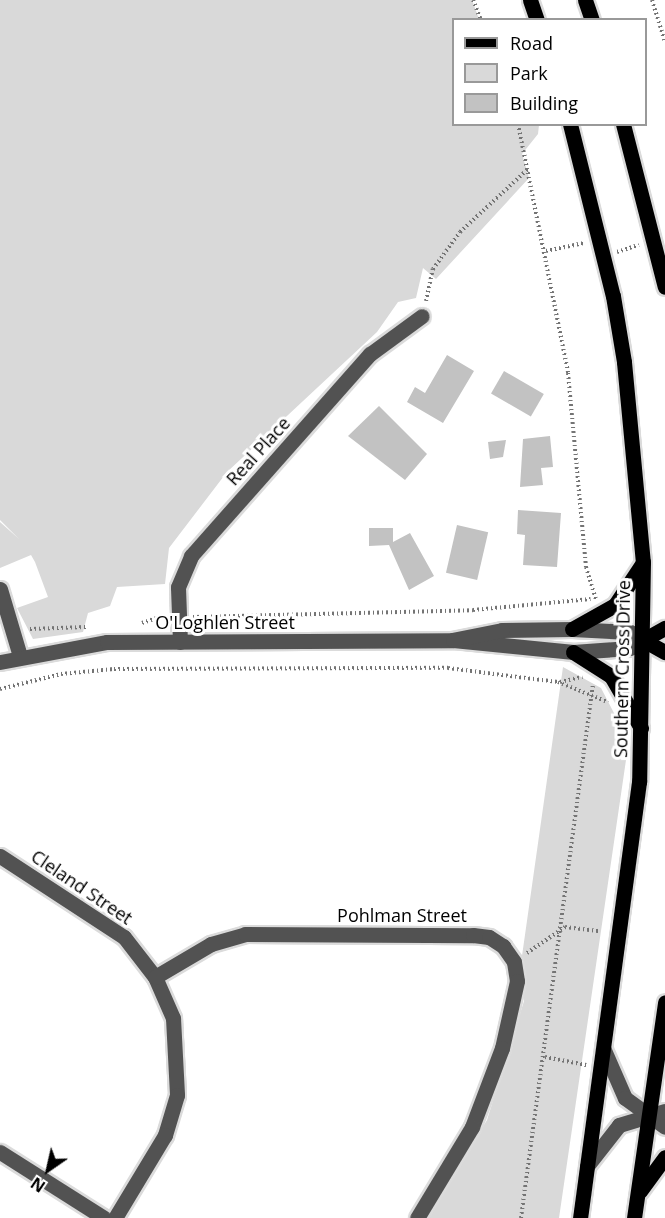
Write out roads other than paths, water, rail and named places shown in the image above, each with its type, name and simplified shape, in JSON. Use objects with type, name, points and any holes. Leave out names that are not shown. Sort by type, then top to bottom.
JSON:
[{"type":"main road","points":[[530,0],[536,18]]},
{"type":"main road","points":[[585,0],[591,18]]},
{"type":"main road","name":"Southern Cross Drive","points":[[571,126],[607,250],[624,362],[643,562],[641,728],[632,849],[580,1218]]},
{"type":"main road","points":[[624,126],[665,287]]},
{"type":"main road","points":[[572,629],[606,612],[620,598],[643,562]]},
{"type":"main road","points":[[643,640],[665,628]]},
{"type":"main road","points":[[643,640],[665,652]]},
{"type":"main road","points":[[573,652],[611,676],[641,728]]},
{"type":"main road","points":[[634,1218],[665,1009]]},
{"type":"main road","points":[[637,1196],[665,1157]]},
{"type":"street","name":"Real Place","points":[[180,642],[182,570],[191,556],[370,354],[422,316]]},
{"type":"street","points":[[0,589],[20,656]]},
{"type":"street","name":"O'Loghlen Street","points":[[0,662],[20,656],[107,642],[453,640],[573,652],[630,648],[643,640],[630,632],[572,629],[502,630],[453,640]]},
{"type":"street","name":"Cleland Street","points":[[0,855],[105,922],[124,937],[155,977],[173,1018],[177,1095],[160,1143],[115,1218]]},
{"type":"street","name":"Pohlman Street","points":[[155,977],[228,936],[245,934],[472,934],[489,937],[514,962],[517,981],[511,1013],[491,1081],[459,1150],[417,1218]]},
{"type":"street","points":[[604,1050],[617,1087],[665,1127]]},
{"type":"street","points":[[586,1169],[619,1125],[648,1114],[665,1111]]},
{"type":"street","points":[[0,1152],[104,1218]]}]
